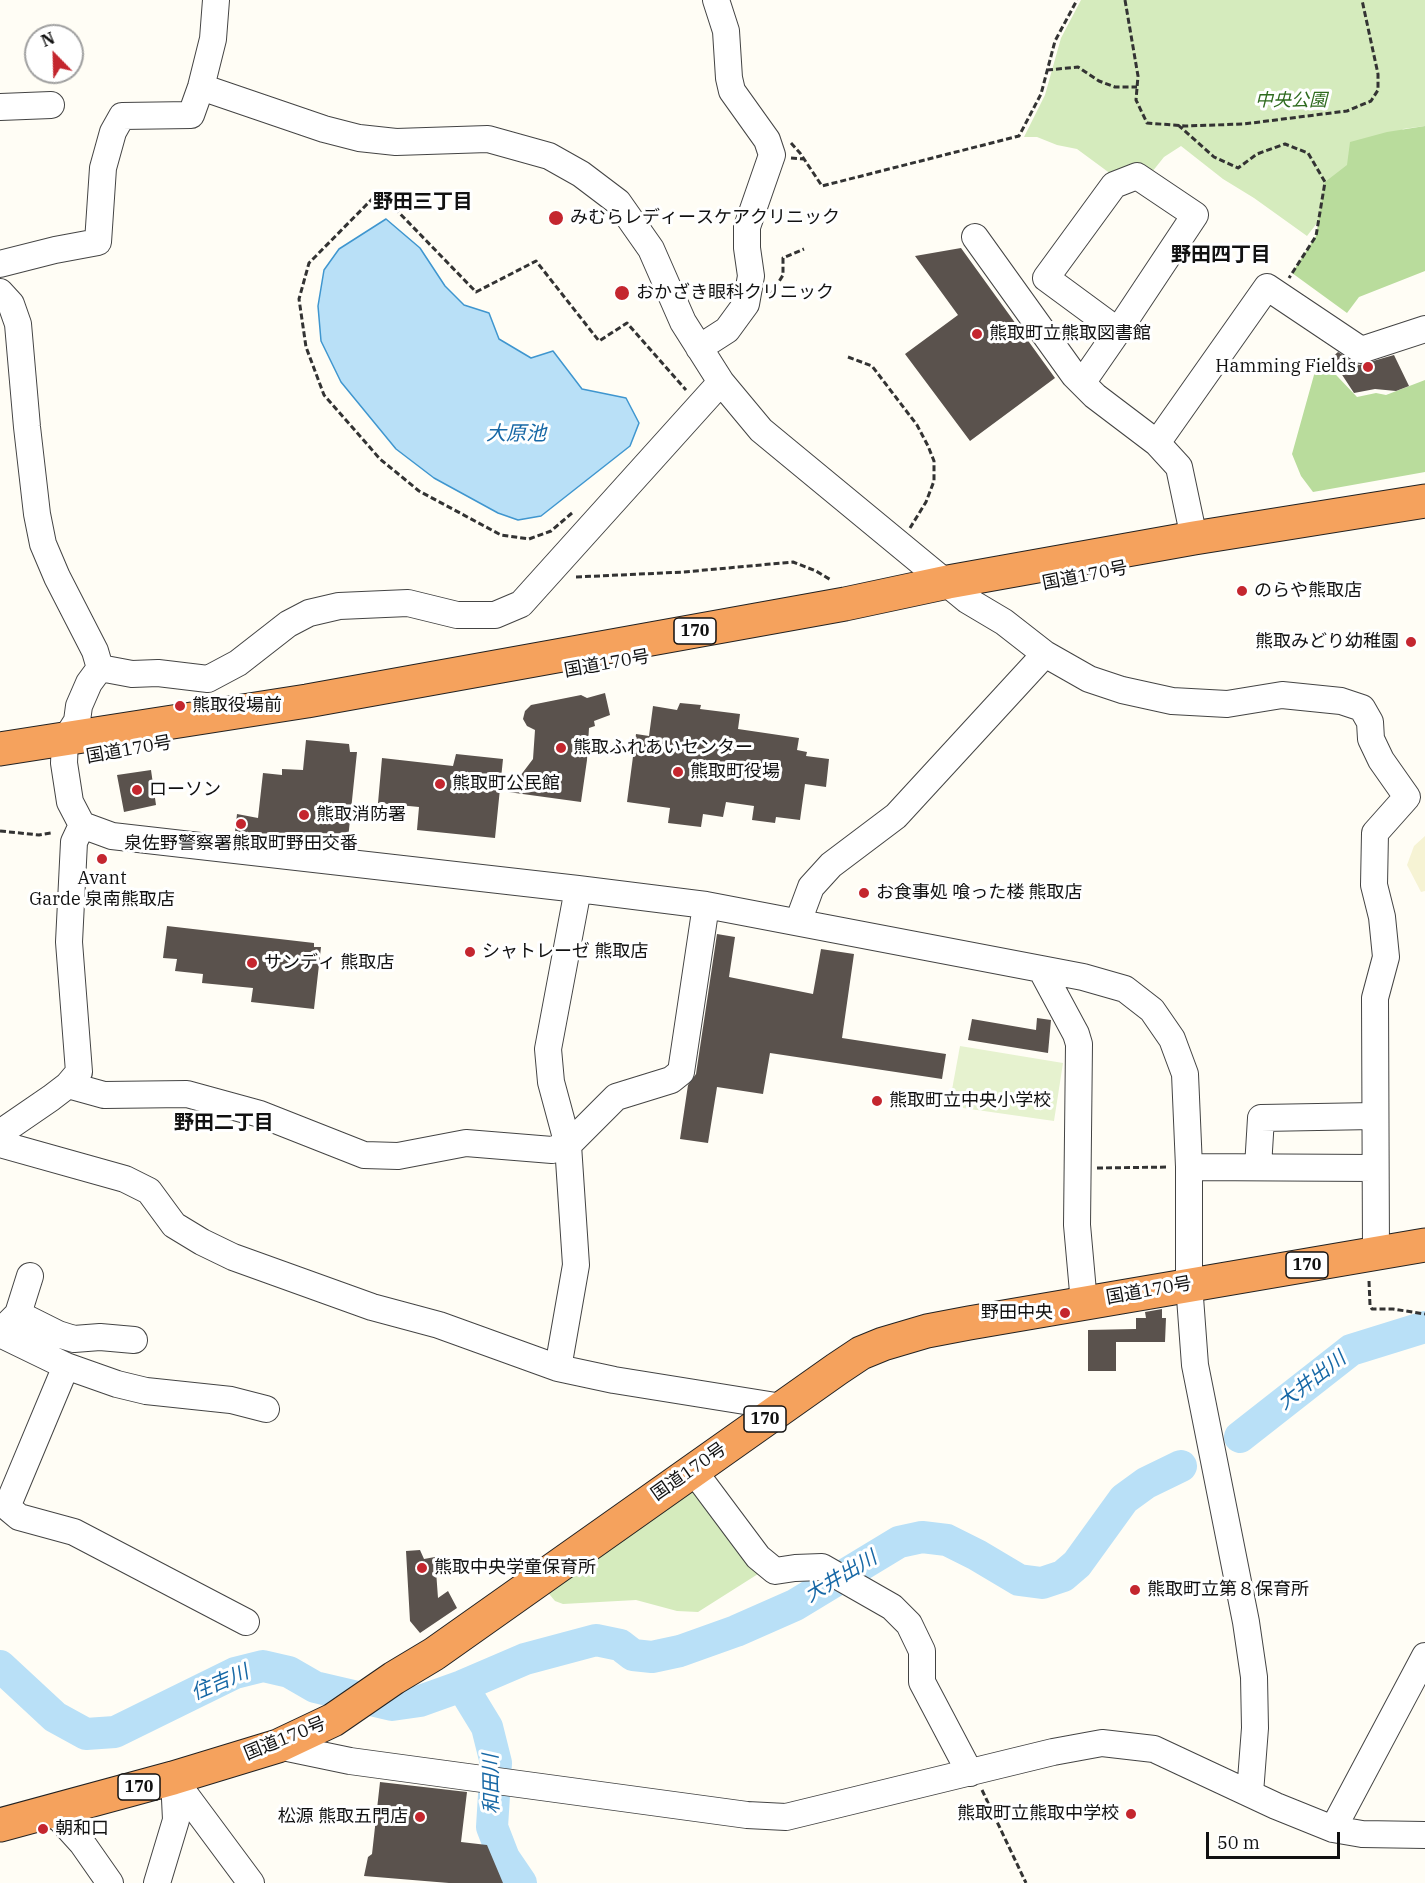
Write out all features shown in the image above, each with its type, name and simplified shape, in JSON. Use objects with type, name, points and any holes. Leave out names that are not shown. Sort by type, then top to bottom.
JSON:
[{"type":"highway","name":"国道170号","points":[[0,770],[182,720],[307,701],[845,604],[957,591],[1194,538],[1425,501]]},
{"type":"highway","name":"国道170号","points":[[0,749],[64,752],[117,751],[265,728],[957,591],[1310,531],[1388,508]]},
{"type":"highway","name":"国道170号","points":[[0,1825],[174,1778],[278,1746],[333,1720],[434,1654],[861,1353],[887,1342],[948,1327],[1425,1245]]},
{"type":"street","points":[[699,348],[727,330],[746,304],[751,276],[747,227],[772,155],[767,140],[732,91],[726,31],[716,0]]},
{"type":"street","points":[[0,264],[98,242],[103,168],[113,132],[122,116],[191,115],[201,87],[213,39],[214,2]]},
{"type":"street","points":[[201,87],[324,129],[358,138],[396,142],[488,139],[549,156],[581,174],[618,202],[651,249],[683,322],[699,348],[722,382],[761,430],[957,591],[1004,622],[1045,654],[1089,679],[1122,690],[1172,700],[1227,704],[1282,695],[1341,701],[1362,708],[1370,722],[1371,739],[1381,760],[1407,797],[1375,833],[1374,885],[1382,917],[1386,957],[1375,998],[1375,1167],[1372,1254]]},
{"type":"street","points":[[0,106],[51,105]]},
{"type":"street","points":[[1082,383],[1118,331],[1194,215],[1137,176],[1114,185],[1046,278],[1118,331]]},
{"type":"street","points":[[975,237],[1082,383],[1095,396],[1157,443],[1179,468],[1194,538]]},
{"type":"street","points":[[1157,443],[1267,287],[1361,350],[1425,328]]},
{"type":"street","points":[[0,292],[11,304],[18,324],[28,438],[43,544],[57,577],[95,651],[100,668]]},
{"type":"street","points":[[100,668],[132,674],[158,673],[208,679],[238,663],[288,624],[309,613],[339,606],[408,603],[457,615],[495,615],[521,604],[722,382]]},
{"type":"street","points":[[798,922],[811,887],[831,865],[896,816],[1045,654]]},
{"type":"street","points":[[100,668],[89,683],[79,706],[77,721],[64,752],[70,802],[82,825],[112,836],[706,905],[1083,977],[1125,989],[1152,1010],[1172,1039],[1185,1074],[1189,1167],[1189,1284],[1195,1365],[1246,1622],[1254,1677],[1255,1728],[1250,1793]]},
{"type":"street","points":[[0,1133],[68,1085],[80,1072],[69,942],[74,842],[82,825]]},
{"type":"street","points":[[558,1368],[576,1265],[568,1145],[551,1082],[548,1049],[578,889]]},
{"type":"street","points":[[68,1085],[104,1095],[187,1094],[260,1114],[364,1155],[398,1156],[466,1143],[552,1150],[568,1145],[616,1097],[671,1080],[681,1072],[706,905]]},
{"type":"street","points":[[1041,969],[1076,1034],[1079,1044],[1077,1225],[1084,1303]]},
{"type":"street","points":[[1258,1167],[1260,1118],[1374,1116]]},
{"type":"street","points":[[0,1144],[125,1179],[149,1191],[174,1225],[202,1242],[233,1257],[372,1307],[439,1325],[558,1368],[614,1380],[782,1407]]},
{"type":"street","points":[[1189,1167],[1375,1167]]},
{"type":"street","points":[[6,1326],[30,1276]]},
{"type":"street","points":[[6,1326],[74,1339],[100,1337],[135,1340]]},
{"type":"street","points":[[6,1326],[66,1366],[117,1384],[146,1391],[231,1400],[266,1409]]},
{"type":"street","points":[[66,1366],[7,1507],[19,1517],[74,1532],[246,1622]]},
{"type":"street","points":[[693,1470],[758,1557],[775,1571],[822,1567],[891,1607],[909,1624],[922,1651],[922,1682],[972,1773]]},
{"type":"street","points":[[1333,1829],[1425,1656]]},
{"type":"street","points":[[278,1746],[350,1761],[747,1815],[786,1817],[1053,1752],[1102,1743],[1154,1749],[1276,1806],[1333,1829],[1362,1834],[1425,1835]]},
{"type":"street","points":[[157,1883],[176,1820],[174,1778]]},
{"type":"street","points":[[174,1778],[251,1883]]},
{"type":"street","points":[[53,1811],[82,1843],[110,1883]]},
{"type":"path","points":[[822,186],[1019,136],[1041,94],[1055,41],[1077,0]]},
{"type":"path","points":[[1125,0],[1138,76],[1136,100],[1148,123],[1178,125],[1244,124],[1347,111],[1371,101],[1378,90],[1378,74],[1362,0]]},
{"type":"path","points":[[1047,70],[1078,67],[1099,81],[1115,87],[1137,87]]},
{"type":"path","points":[[1178,125],[1214,157],[1238,168],[1257,154],[1285,144],[1308,153],[1325,183],[1316,236],[1278,294]]},
{"type":"path","points":[[576,509],[551,531],[529,539],[501,535],[419,491],[380,459],[324,395],[306,347],[299,299],[309,263],[380,192],[476,292],[536,261],[599,341],[627,323],[689,393]]},
{"type":"path","points":[[768,300],[783,276],[783,258],[804,249]]},
{"type":"path","points":[[848,357],[872,366],[917,425],[934,461],[934,481],[926,502],[916,521],[898,543]]},
{"type":"path","points":[[545,578],[684,572],[793,562],[816,571],[838,584],[845,604]]},
{"type":"path","points":[[0,831],[39,835],[51,833]]},
{"type":"path","points":[[1078,1169],[1189,1167]]},
{"type":"path","points":[[1372,1254],[1370,1305],[1372,1309],[1393,1309],[1425,1314]]},
{"type":"path","points":[[972,1773],[1026,1883]]},
{"type":"shaded area","points":[[1425,836],[1425,891],[1421,892],[1407,865],[1414,846]]},
{"type":"green space","name":"中央公園","points":[[1081,0],[1425,0],[1425,126],[1403,129],[1337,215],[1317,223],[1307,236],[1223,179],[1181,146],[1164,157],[1148,177],[1115,177],[1077,149],[1057,145],[1037,137],[1024,137],[1045,95],[1061,38]]},
{"type":"green space","points":[[1425,126],[1425,271],[1359,297],[1347,313],[1292,273],[1316,236],[1325,182],[1347,165],[1350,142],[1387,132]]},
{"type":"green space","points":[[1319,357],[1357,397],[1376,393],[1386,395],[1425,380],[1425,472],[1313,492],[1301,476],[1292,454]]},
{"type":"green space","points":[[960,1046],[1063,1063],[1054,1121],[949,1106]]},
{"type":"green space","points":[[692,1482],[758,1574],[698,1612],[677,1611],[636,1600],[563,1604],[555,1601],[545,1589]]},
{"type":"water","name":"大原池","points":[[386,219],[420,248],[445,286],[464,305],[489,313],[499,339],[531,358],[553,351],[582,389],[626,398],[639,423],[630,446],[541,516],[518,520],[498,513],[434,478],[396,449],[341,382],[321,341],[318,306],[324,270],[339,249]]},
{"type":"building","name":"熊取町立熊取図書館","points":[[961,248],[1055,378],[970,441],[905,354],[958,315],[915,256]]},
{"type":"building","name":"Hamming Fields","points":[[1338,352],[1359,365],[1394,355],[1409,386],[1396,391],[1375,389],[1354,393],[1331,358]]},
{"type":"building","name":"熊取ふれあいセンター","points":[[605,693],[610,715],[594,721],[595,726],[589,728],[581,802],[508,792],[533,759],[535,730],[527,726],[523,719],[525,711],[531,705],[581,695],[587,698]]},
{"type":"building","name":"熊取町役場","points":[[680,703],[701,705],[700,709],[740,714],[738,729],[799,738],[797,750],[807,752],[806,756],[829,759],[826,787],[805,784],[800,820],[776,817],[775,823],[752,820],[754,806],[726,802],[723,817],[703,814],[701,827],[668,823],[670,808],[627,802],[636,734],[649,736],[653,706],[677,710]]},
{"type":"building","points":[[306,740],[349,744],[350,752],[357,752],[348,839],[299,834],[298,837],[235,832],[237,814],[258,818],[263,773],[282,775],[282,769],[303,770]]},
{"type":"building","name":"熊取町公民館","points":[[456,754],[503,759],[495,838],[417,830],[419,807],[378,803],[382,758],[453,766]]},
{"type":"building","name":"ローソン","points":[[151,770],[156,805],[124,812],[117,775]]},
{"type":"building","points":[[167,926],[314,943],[314,947],[321,947],[314,1009],[251,1002],[253,988],[202,983],[203,974],[175,971],[177,959],[163,958]]},
{"type":"building","points":[[717,934],[735,937],[729,977],[813,994],[821,949],[854,954],[842,1038],[946,1054],[942,1079],[770,1053],[763,1094],[717,1087],[708,1143],[680,1139],[688,1085],[696,1074]]},
{"type":"building","points":[[1037,1018],[1051,1020],[1048,1053],[968,1040],[972,1019],[1036,1030]]},
{"type":"building","points":[[1162,1309],[1162,1318],[1166,1318],[1165,1342],[1116,1342],[1116,1371],[1088,1371],[1088,1330],[1136,1329],[1136,1318],[1146,1318],[1145,1312]]},
{"type":"building","points":[[420,1550],[424,1559],[435,1557],[438,1598],[448,1591],[457,1608],[420,1633],[410,1621],[406,1551]]},
{"type":"building","name":"松源 熊取五門店","points":[[380,1782],[467,1792],[461,1842],[487,1845],[503,1883],[449,1883],[364,1876],[368,1857],[372,1854]]},
{"type":"waterway","name":"大井出川","points":[[1240,1437],[1351,1350],[1425,1327]]},
{"type":"waterway","name":"大井出川","points":[[0,1666],[55,1717],[86,1734],[115,1732],[235,1673],[263,1666],[289,1672],[315,1687],[392,1705],[420,1701],[525,1659],[596,1640],[620,1645],[633,1655],[652,1657],[680,1651],[736,1631],[795,1605],[899,1542],[922,1537],[947,1540],[1019,1580],[1042,1583],[1063,1576],[1077,1564],[1124,1499],[1146,1483],[1181,1466]]},
{"type":"waterway","name":"和田川","points":[[462,1686],[487,1727],[496,1763],[492,1827],[504,1858],[521,1883]]},
{"type":"place","name":"みむらレディースケアクリニック","points":[[556,218]]},
{"type":"place","name":"おかざき眼科クリニック","points":[[622,293]]},
{"type":"place","name":"熊取町立熊取図書館","points":[[977,334]]},
{"type":"place","name":"Hamming Fields","points":[[1368,367]]},
{"type":"place","name":"のらや熊取店","points":[[1242,591]]},
{"type":"place","name":"熊取みどり幼稚園","points":[[1411,642]]},
{"type":"place","name":"熊取役場前","points":[[180,706]]},
{"type":"place","name":"熊取ふれあいセンター","points":[[561,748]]},
{"type":"place","name":"熊取町役場","points":[[678,772]]},
{"type":"place","name":"熊取町公民館","points":[[440,784]]},
{"type":"place","name":"ローソン","points":[[137,790]]},
{"type":"place","name":"熊取消防署","points":[[304,815]]},
{"type":"place","name":"泉佐野警察署熊取町野田交番","points":[[241,824]]},
{"type":"place","name":"Avant Garde 泉南熊取店","points":[[102,859]]},
{"type":"place","name":"お食事処 喰った楼 熊取店","points":[[864,893]]},
{"type":"place","name":"シャトレーゼ 熊取店","points":[[470,952]]},
{"type":"place","name":"サンディ 熊取店","points":[[252,963]]},
{"type":"place","name":"熊取町立中央小学校","points":[[877,1101]]},
{"type":"place","name":"野田中央","points":[[1065,1313]]},
{"type":"place","name":"熊取中央学童保育所","points":[[422,1568]]},
{"type":"place","name":"熊取町立第８保育所","points":[[1135,1590]]},
{"type":"place","name":"熊取町立熊取中学校","points":[[1131,1814]]},
{"type":"place","name":"松源 熊取五門店","points":[[420,1817]]},
{"type":"place","name":"朝和口","points":[[43,1829]]},
{"type":"district","name":"野田三丁目","points":[[423,202]]},
{"type":"district","name":"野田四丁目","points":[[1221,255]]},
{"type":"district","name":"野田二丁目","points":[[224,1123]]},
{"type":"water label","name":"住吉川","points":[[220,1683]]}]
